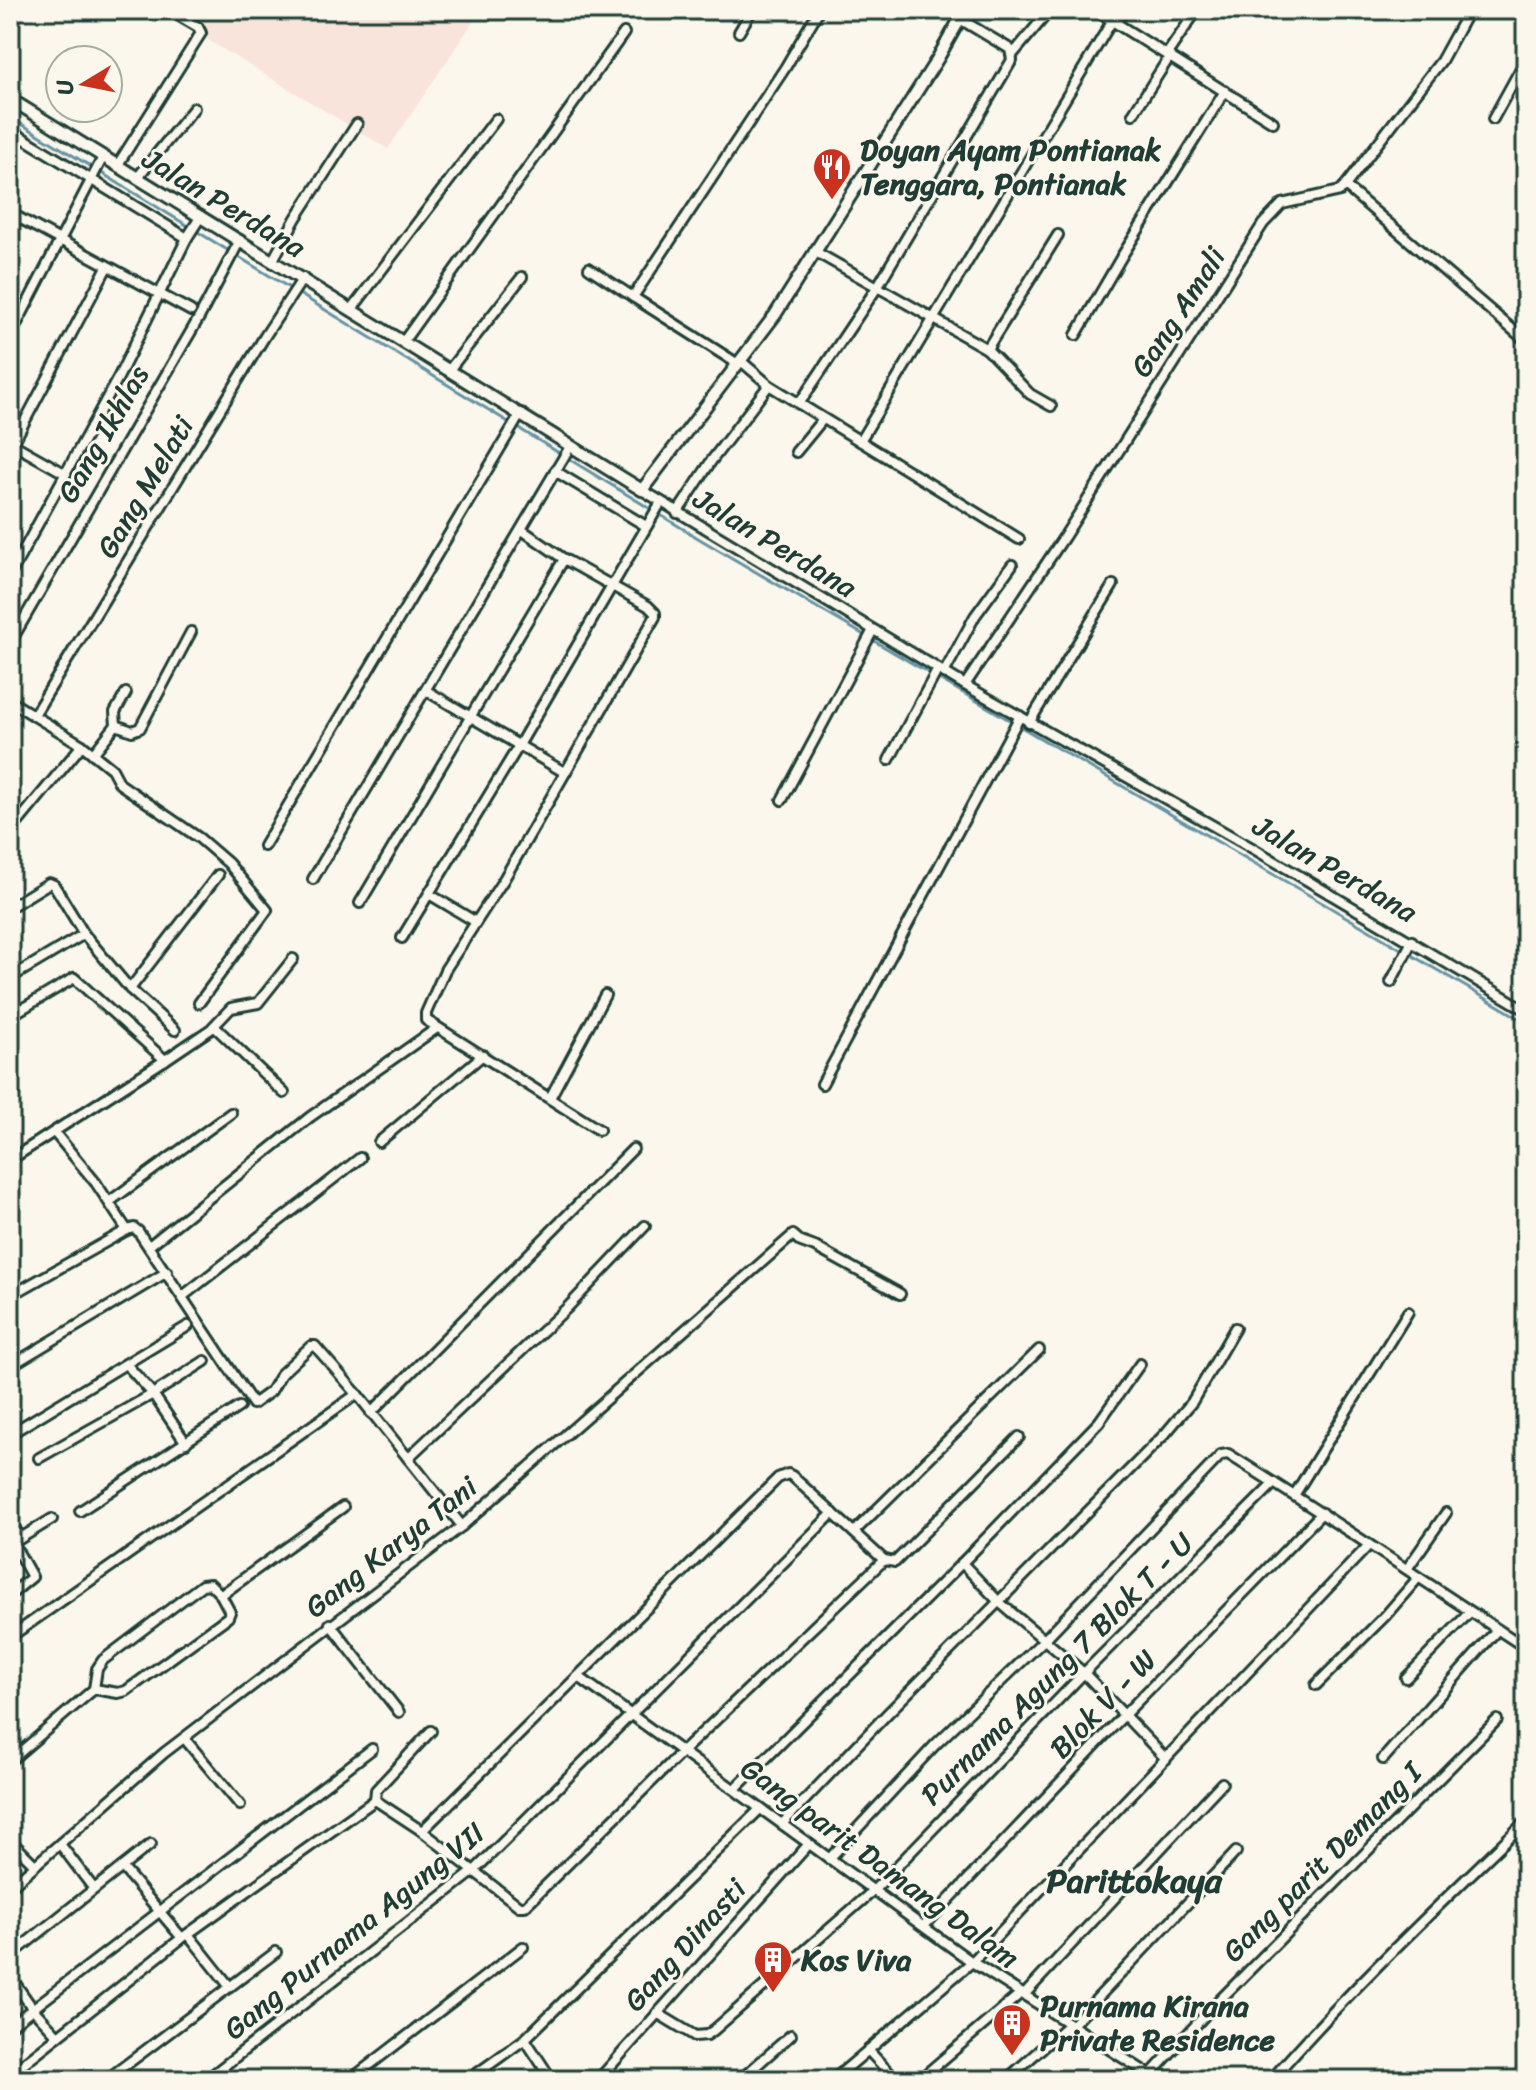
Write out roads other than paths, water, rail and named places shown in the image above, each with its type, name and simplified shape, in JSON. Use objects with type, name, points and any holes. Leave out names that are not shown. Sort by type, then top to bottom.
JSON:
[{"type":"street","points":[[117,166],[201,33],[198,27],[169,10]]},
{"type":"street","points":[[739,32],[752,10]]},
{"type":"street","points":[[633,297],[760,106],[819,10]]},
{"type":"street","points":[[945,10],[962,15],[1013,54]]},
{"type":"street","points":[[799,404],[876,289],[1005,75],[1013,54],[1050,10]]},
{"type":"street","points":[[1095,10],[1273,122]]},
{"type":"street","points":[[860,441],[932,318],[1124,10]]},
{"type":"street","points":[[1133,114],[1197,10]]},
{"type":"street","points":[[1469,10],[1434,69],[1345,186],[1526,341]]},
{"type":"street","points":[[642,490],[775,315],[962,15]]},
{"type":"street","points":[[403,342],[624,33]]},
{"type":"street","points":[[1493,119],[1526,59]]},
{"type":"street","points":[[1076,335],[1225,91]]},
{"type":"street","name":"Jalan Perdana","points":[[11,104],[137,178],[237,244],[273,260],[301,282],[352,309],[569,448],[642,490],[659,505],[1408,949],[1526,1010]]},
{"type":"street","points":[[137,178],[194,108]]},
{"type":"street","points":[[352,309],[496,119]]},
{"type":"street","points":[[273,260],[296,218],[357,124]]},
{"type":"street","points":[[10,130],[188,237]]},
{"type":"street","points":[[10,337],[102,159]]},
{"type":"street","name":"Gang Amali","points":[[965,685],[1064,537],[1263,224],[1282,204],[1340,191],[1345,186]]},
{"type":"street","points":[[10,226],[12,215],[191,311]]},
{"type":"street","points":[[10,575],[199,219]]},
{"type":"street","points":[[987,349],[1058,235]]},
{"type":"street","name":"Gang Ikhlas","points":[[10,643],[200,316],[237,244]]},
{"type":"street","points":[[814,251],[876,289],[987,349],[1030,394],[1051,406]]},
{"type":"street","points":[[66,474],[11,446],[107,267]]},
{"type":"street","points":[[589,268],[740,362],[799,404],[1019,539]]},
{"type":"street","points":[[449,370],[522,277]]},
{"type":"street","name":"Gang Melati","points":[[34,715],[301,282]]},
{"type":"street","points":[[677,513],[712,460],[769,385]]},
{"type":"street","points":[[264,846],[519,416]]},
{"type":"street","points":[[796,452],[823,419]]},
{"type":"street","points":[[313,879],[569,448]]},
{"type":"street","points":[[556,469],[649,522]]},
{"type":"street","points":[[402,938],[659,505]]},
{"type":"street","points":[[522,530],[564,559],[648,606],[655,617],[504,879],[445,970],[426,1013],[426,1020],[599,1130]]},
{"type":"street","points":[[360,903],[564,559]]},
{"type":"street","points":[[889,760],[975,616],[1012,565]]},
{"type":"street","points":[[1029,723],[1113,585]]},
{"type":"street","points":[[782,800],[872,631]]},
{"type":"street","points":[[116,725],[132,731],[140,728],[191,632]]},
{"type":"street","points":[[427,691],[564,772]]},
{"type":"street","points":[[93,754],[116,725],[115,712],[126,693]]},
{"type":"street","points":[[10,701],[82,745],[112,769],[120,784],[199,838],[228,863],[267,910],[199,1003]]},
{"type":"street","points":[[822,1084],[1019,718]]},
{"type":"street","points":[[10,832],[82,745]]},
{"type":"street","points":[[130,989],[218,875]]},
{"type":"street","points":[[10,907],[52,883],[84,934],[130,989],[175,1030]]},
{"type":"street","points":[[429,894],[476,922]]},
{"type":"street","points":[[10,978],[84,934]]},
{"type":"street","points":[[1391,982],[1408,949]]},
{"type":"street","points":[[10,1160],[165,1060],[214,1026],[231,1008],[258,1003],[293,959]]},
{"type":"street","points":[[10,1016],[74,978],[165,1060]]},
{"type":"street","points":[[550,1098],[605,995]]},
{"type":"street","points":[[214,1026],[284,1093]]},
{"type":"street","points":[[149,1246],[310,1117],[437,1028]]},
{"type":"street","points":[[379,1142],[483,1055]]},
{"type":"street","points":[[109,1202],[231,1113]]},
{"type":"street","points":[[54,1132],[127,1230]]},
{"type":"street","points":[[371,1413],[633,1149]]},
{"type":"street","points":[[183,1296],[360,1158]]},
{"type":"street","points":[[408,1458],[567,1308],[645,1226]]},
{"type":"street","points":[[10,1296],[134,1228],[167,1272],[253,1404],[271,1391],[281,1374],[313,1346],[357,1394],[462,1526]]},
{"type":"street","name":"Gang Karya Tani","points":[[10,1887],[184,1738],[462,1526],[793,1235],[900,1294]]},
{"type":"street","points":[[10,1366],[167,1272]]},
{"type":"street","points":[[1295,1494],[1408,1312]]},
{"type":"street","points":[[10,1434],[188,1326]]},
{"type":"street","points":[[782,1824],[1104,1497],[1192,1402],[1235,1328]]},
{"type":"street","points":[[854,1532],[1039,1350]]},
{"type":"street","points":[[39,1458],[205,1361]]},
{"type":"street","points":[[126,1364],[153,1394],[186,1443]]},
{"type":"street","points":[[735,1789],[1099,1422],[1140,1364]]},
{"type":"street","points":[[10,1637],[357,1394]]},
{"type":"street","points":[[80,1511],[239,1407]]},
{"type":"street","points":[[422,1831],[778,1478],[788,1474],[792,1476],[884,1560],[895,1562],[1019,1437]]},
{"type":"street","points":[[829,1859],[935,1745],[1045,1639],[1221,1455],[1228,1454],[1295,1494],[1321,1515],[1526,1648]]},
{"type":"street","name":"Purnama Agung 7 Blok T - U","points":[[657,2013],[695,2036],[707,2035],[874,1890],[1274,1483]]},
{"type":"street","points":[[221,1595],[343,1507]]},
{"type":"street","name":"Gang Purnama Agung VII","points":[[206,2080],[474,1871],[833,1513]]},
{"type":"street","points":[[1407,1569],[1446,1513]]},
{"type":"street","name":"Blok V - W","points":[[924,1926],[1126,1713],[1321,1515]]},
{"type":"street","points":[[15,1542],[52,1519]]},
{"type":"street","points":[[10,1522],[15,1542],[32,1577],[10,1595]]},
{"type":"street","points":[[833,2080],[972,1962],[1368,1546]]},
{"type":"street","points":[[375,1800],[422,1831],[519,1906],[525,1906],[884,1560]]},
{"type":"street","points":[[962,1563],[999,1602],[1084,1673],[1126,1713],[1166,1759]]},
{"type":"street","points":[[1316,1685],[1418,1578]]},
{"type":"street","points":[[10,1761],[94,1689],[99,1664],[202,1585],[210,1584],[221,1595],[230,1612],[228,1617],[126,1691],[114,1693],[94,1689]]},
{"type":"street","points":[[1406,1678],[1470,1612]]},
{"type":"street","points":[[330,1624],[399,1712]]},
{"type":"street","points":[[1383,1759],[1497,1630]]},
{"type":"street","name":"Gang parit Damang Dalam","points":[[579,1677],[972,1962],[1154,2078]]},
{"type":"street","name":"Gang parit Demang I","points":[[1154,2078],[1204,2016],[1497,1720]]},
{"type":"street","points":[[10,2074],[185,1936],[375,1800],[376,1790],[431,1731]]},
{"type":"street","points":[[184,1738],[240,1805]]},
{"type":"street","points":[[10,2026],[372,1749]]},
{"type":"street","points":[[919,2080],[1022,1994],[1222,1783]]},
{"type":"street","points":[[468,2080],[525,2039],[760,1809]]},
{"type":"street","points":[[1271,2080],[1355,1991],[1526,1821]]},
{"type":"street","points":[[10,1840],[35,1865]]},
{"type":"street","points":[[60,1844],[94,1889]]},
{"type":"street","points":[[10,1956],[151,1844]]},
{"type":"street","name":"Gang Dinasti","points":[[598,2080],[809,1844]]},
{"type":"street","points":[[1006,2080],[1071,2024],[1236,1852]]},
{"type":"street","points":[[122,1867],[157,1912],[185,1936],[230,1987]]},
{"type":"street","points":[[350,2080],[523,1947]]},
{"type":"street","points":[[106,2080],[276,1952]]},
{"type":"street","points":[[10,1976],[33,2009],[58,2036]]},
{"type":"street","points":[[740,2080],[791,2035]]},
{"type":"street","points":[[525,2039],[552,2080]]},
{"type":"street","points":[[868,2050],[896,2080]]},
{"type":"waterway","points":[[10,117],[703,541],[1526,1022]]},
{"type":"place","name":"Doyan Ayam Pontianak Tenggara, Pontianak","points":[[832,201]]},
{"type":"place","name":"Kos Viva","points":[[773,1994]]},
{"type":"place","name":"Purnama Kirana Private Residence","points":[[1012,2057]]},
{"type":"district","name":"Parittokaya","points":[[1134,1881]]}]
